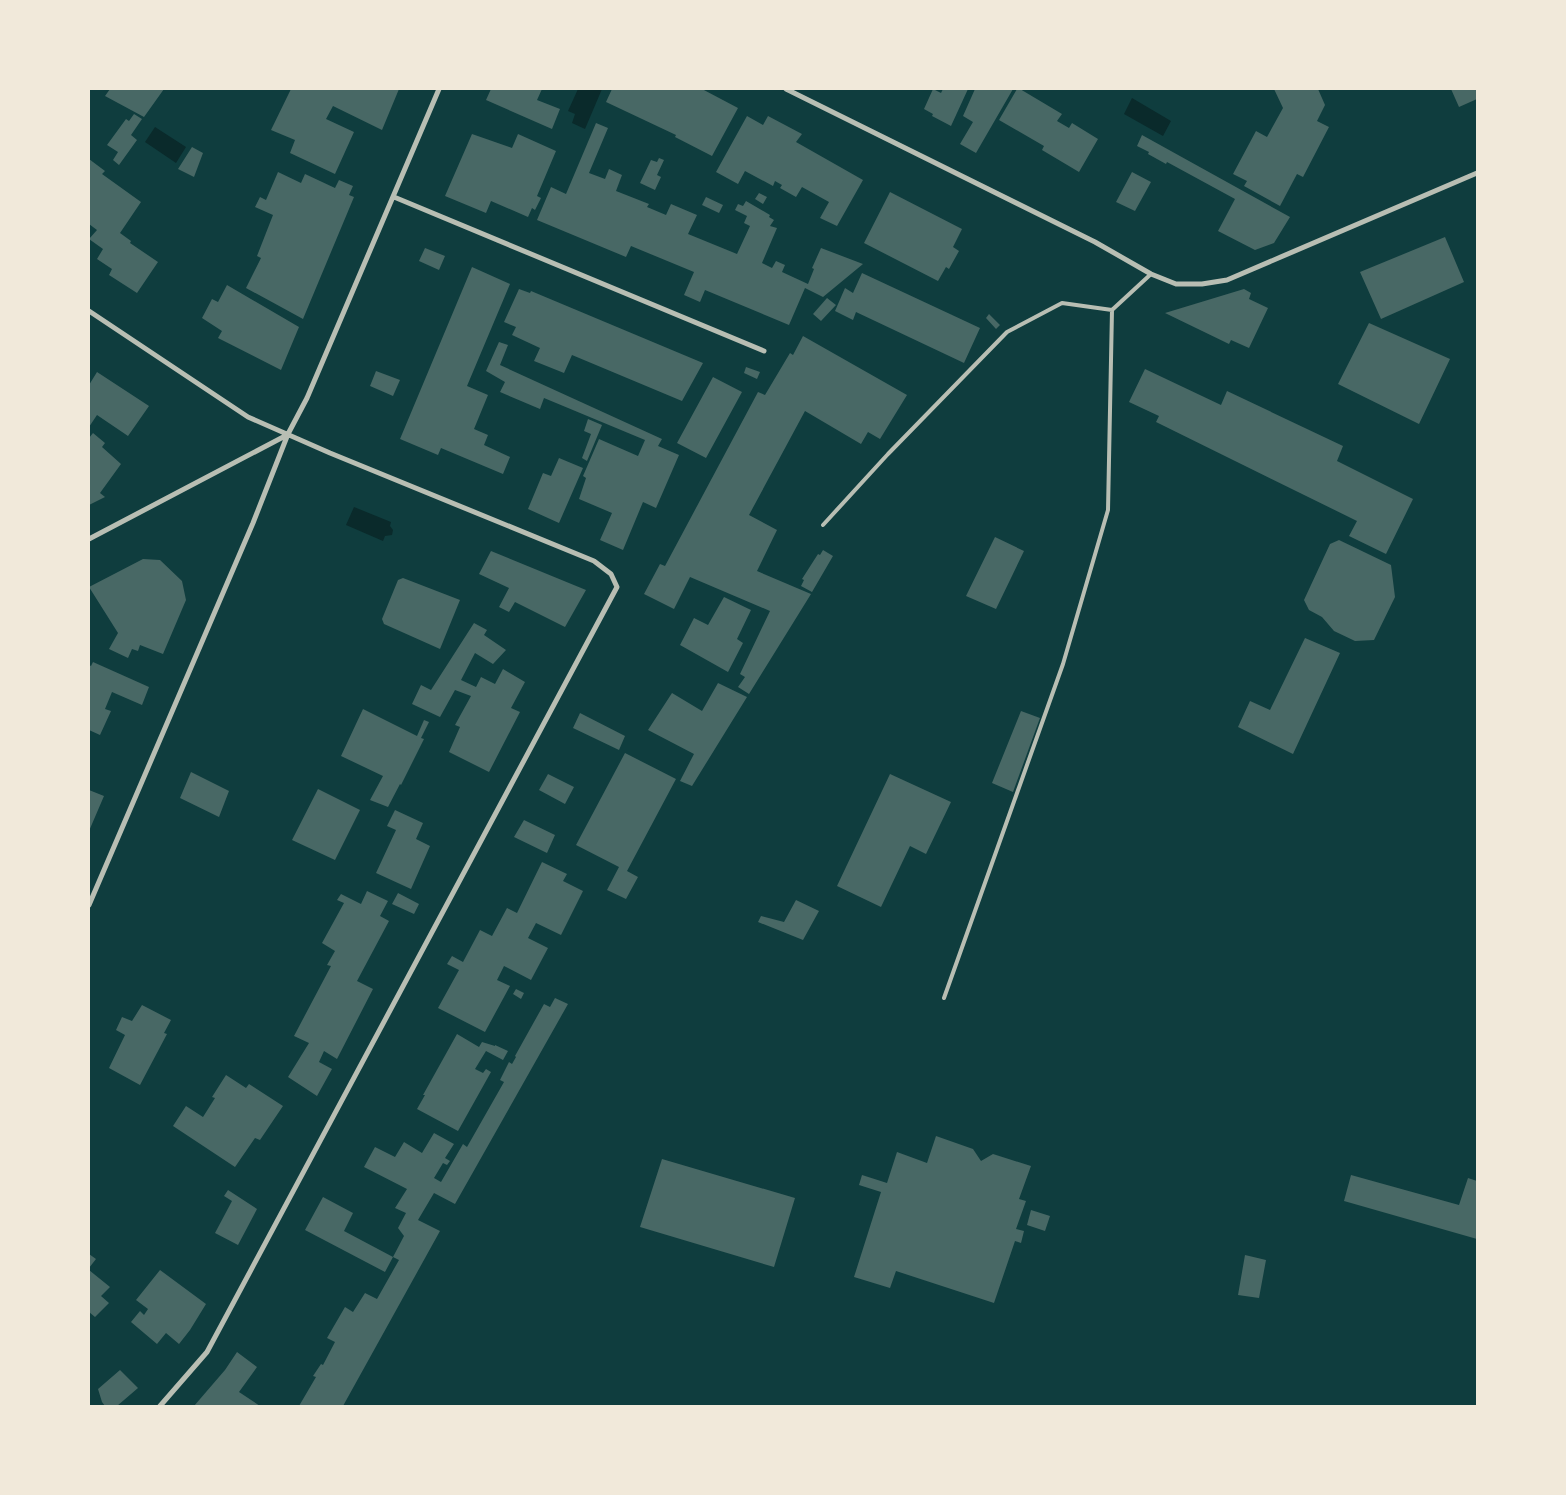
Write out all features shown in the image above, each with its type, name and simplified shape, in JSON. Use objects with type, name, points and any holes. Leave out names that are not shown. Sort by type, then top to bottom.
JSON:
[{"type":"street","points":[[89,905],[253,523],[288,434],[307,398],[439,89]]},
{"type":"street","points":[[786,89],[1095,242],[1151,274],[1176,284],[1202,284],[1227,280],[1477,172]]},
{"type":"street","points":[[394,197],[764,351]]},
{"type":"street","points":[[89,311],[248,417],[594,561],[611,574],[617,587],[207,1352],[160,1406]]},
{"type":"street","points":[[89,539],[288,434]]},
{"type":"lane","points":[[944,998],[1063,664],[1108,510],[1112,310],[1151,274]]},
{"type":"lane","points":[[823,526],[888,454],[1007,332],[1062,303],[1112,310]]},
{"type":"water","points":[[578,89],[602,89],[585,129],[572,123],[575,114],[568,111]]},
{"type":"water","points":[[1132,98],[1171,121],[1163,136],[1124,114]]},
{"type":"water","points":[[155,127],[186,147],[176,163],[145,142]]},
{"type":"water","points":[[354,507],[391,522],[392,535],[385,536],[383,541],[346,525]]},
{"type":"building","points":[[110,89],[164,89],[144,117],[105,96]]},
{"type":"building","points":[[291,89],[399,89],[382,130],[333,106],[326,119],[354,132],[335,174],[290,153],[295,140],[271,130]]},
{"type":"building","points":[[491,89],[542,89],[537,100],[560,109],[552,129],[486,100]]},
{"type":"building","points":[[612,89],[702,89],[738,108],[712,156],[675,137],[676,135],[606,102]]},
{"type":"building","points":[[933,89],[941,93],[943,89],[968,89],[951,126],[932,116],[933,114],[924,109]]},
{"type":"building","points":[[975,89],[1013,89],[976,153],[960,144],[973,122],[963,116]]},
{"type":"building","points":[[1017,89],[1062,114],[1057,121],[1069,128],[1072,123],[1098,139],[1079,172],[1042,150],[1044,146],[999,120]]},
{"type":"building","points":[[1274,89],[1318,89],[1325,105],[1317,121],[1329,127],[1303,177],[1297,174],[1280,206],[1244,186],[1247,181],[1233,174],[1256,131],[1267,137],[1283,108]]},
{"type":"building","points":[[1451,89],[1477,89],[1477,99],[1459,107]]},
{"type":"building","points":[[134,114],[142,119],[131,135],[137,140],[119,165],[113,160],[118,152],[107,145],[126,119],[129,121]]},
{"type":"building","points":[[747,116],[763,125],[768,116],[802,134],[796,142],[863,180],[837,226],[820,218],[829,202],[802,187],[796,197],[780,188],[782,185],[775,181],[773,186],[745,171],[738,184],[716,172]]},
{"type":"building","points":[[596,123],[608,128],[589,173],[605,179],[609,169],[622,175],[616,191],[649,204],[647,207],[666,215],[671,204],[697,215],[688,234],[737,254],[750,226],[744,223],[747,216],[735,210],[738,204],[743,206],[746,201],[770,215],[769,217],[774,220],[770,226],[777,228],[762,263],[772,268],[776,261],[785,265],[782,272],[808,284],[814,269],[812,268],[821,248],[863,264],[823,297],[805,288],[789,325],[705,290],[700,302],[684,295],[694,272],[631,246],[626,257],[537,220],[551,187],[566,194]]},
{"type":"building","points":[[472,134],[512,148],[518,134],[556,151],[537,196],[541,198],[535,210],[532,208],[528,217],[491,201],[486,213],[445,196]]},
{"type":"building","points":[[1142,135],[1290,217],[1274,243],[1255,250],[1218,231],[1235,199],[1167,162],[1166,164],[1148,154],[1149,152],[1137,146]]},
{"type":"building","points":[[192,147],[203,153],[194,177],[178,169]]},
{"type":"building","points":[[659,158],[664,160],[657,175],[661,177],[655,190],[640,183],[651,160],[657,162]]},
{"type":"building","points":[[89,159],[105,171],[102,174],[141,202],[120,233],[131,241],[130,243],[158,262],[137,293],[109,275],[112,269],[97,259],[103,249],[89,239],[97,230],[89,224]]},
{"type":"building","points":[[278,172],[301,183],[305,174],[335,188],[339,180],[353,186],[349,195],[354,197],[303,319],[246,288],[261,258],[257,256],[273,215],[255,207],[260,197],[266,200]]},
{"type":"building","points":[[1132,172],[1151,182],[1135,211],[1116,202]]},
{"type":"building","points":[[890,192],[962,229],[953,247],[959,251],[949,269],[946,267],[938,281],[864,243]]},
{"type":"building","points":[[759,193],[767,197],[763,204],[755,199]]},
{"type":"building","points":[[706,197],[723,205],[719,213],[702,205]]},
{"type":"building","points":[[1445,237],[1464,282],[1381,319],[1360,272]]},
{"type":"building","points":[[425,248],[445,256],[439,270],[419,261]]},
{"type":"building","points":[[472,267],[510,284],[467,386],[488,395],[474,429],[488,435],[484,445],[510,457],[503,474],[441,448],[438,455],[400,439]]},
{"type":"building","points":[[862,273],[980,328],[964,363],[856,312],[853,320],[835,311],[845,288],[853,293]]},
{"type":"building","points":[[227,285],[299,327],[281,370],[218,338],[222,331],[202,318],[212,299],[218,302]]},
{"type":"building","points":[[519,289],[530,293],[531,291],[703,363],[682,401],[572,355],[564,373],[534,361],[540,348],[512,335],[516,327],[504,322]]},
{"type":"building","points":[[1244,289],[1251,293],[1249,299],[1268,308],[1249,348],[1231,340],[1229,344],[1165,313]]},
{"type":"building","points":[[827,298],[836,305],[821,321],[813,314]]},
{"type":"building","points":[[989,314],[1000,325],[996,329],[986,318]]},
{"type":"building","points":[[1369,323],[1450,359],[1419,424],[1338,384]]},
{"type":"building","points":[[803,336],[907,395],[880,439],[868,432],[861,444],[805,411],[749,515],[777,530],[757,571],[811,594],[749,694],[738,687],[745,677],[740,674],[770,611],[690,577],[674,609],[644,594],[660,564],[665,566],[758,392],[765,395],[790,353],[793,355]]},
{"type":"building","points":[[499,342],[508,345],[500,365],[662,439],[658,446],[679,455],[656,508],[643,502],[623,550],[600,540],[612,513],[579,499],[586,478],[583,476],[599,439],[638,456],[645,440],[544,398],[540,409],[500,392],[505,382],[486,371]]},
{"type":"building","points":[[746,367],[760,372],[757,379],[744,373]]},
{"type":"building","points":[[1145,369],[1221,405],[1227,391],[1343,446],[1337,461],[1413,499],[1386,554],[1349,536],[1357,521],[1156,422],[1159,416],[1129,402]]},
{"type":"building","points":[[376,371],[400,380],[393,396],[370,386]]},
{"type":"building","points":[[97,372],[149,406],[128,436],[97,415],[89,427],[89,385]]},
{"type":"building","points":[[713,377],[742,392],[706,458],[677,443]]},
{"type":"building","points":[[588,419],[602,425],[587,461],[582,458],[591,434],[584,431]]},
{"type":"building","points":[[93,433],[105,443],[102,447],[121,464],[100,493],[105,497],[89,505],[89,438]]},
{"type":"building","points":[[559,458],[583,468],[559,523],[528,509],[543,473],[551,476]]},
{"type":"building","points":[[995,537],[1024,551],[996,609],[966,596]]},
{"type":"building","points":[[1339,540],[1391,565],[1395,597],[1374,640],[1355,641],[1334,631],[1322,617],[1309,610],[1304,600],[1330,544]]},
{"type":"building","points":[[823,550],[833,556],[812,592],[801,586],[804,580],[802,579],[818,554],[820,555]]},
{"type":"building","points":[[491,551],[586,590],[565,627],[515,602],[509,612],[499,607],[509,588],[479,574]]},
{"type":"building","points":[[143,559],[160,560],[182,581],[186,600],[163,654],[140,645],[138,651],[132,649],[128,658],[109,649],[118,633],[89,587]]},
{"type":"building","points":[[403,578],[460,600],[440,649],[384,624],[382,619],[398,580]]},
{"type":"building","points":[[724,597],[751,610],[737,639],[743,643],[728,672],[680,645],[694,618],[708,625]]},
{"type":"building","points":[[474,623],[487,630],[484,635],[506,650],[493,664],[475,653],[461,680],[476,687],[481,677],[495,684],[503,669],[525,682],[511,708],[520,712],[489,772],[449,752],[460,727],[455,725],[471,696],[455,690],[440,717],[412,704],[421,685],[431,690]]},
{"type":"building","points":[[1305,638],[1340,653],[1293,754],[1238,727],[1250,701],[1270,710]]},
{"type":"building","points":[[93,662],[149,687],[142,705],[112,692],[105,709],[111,711],[100,735],[89,730],[89,665],[91,666]]},
{"type":"building","points":[[718,683],[747,697],[692,786],[680,781],[694,754],[648,730],[672,693],[702,711]]},
{"type":"building","points":[[363,709],[417,736],[424,720],[429,722],[421,738],[424,739],[388,807],[370,800],[383,776],[341,756]]},
{"type":"building","points":[[1021,711],[1040,718],[1013,792],[992,783]]},
{"type":"building","points":[[580,713],[625,736],[619,750],[573,728]]},
{"type":"building","points":[[625,753],[676,779],[627,871],[638,877],[626,899],[607,890],[619,867],[576,845]]},
{"type":"building","points":[[191,772],[229,791],[219,817],[180,798]]},
{"type":"building","points":[[548,774],[574,787],[565,804],[539,790]]},
{"type":"building","points":[[890,774],[951,802],[926,854],[910,846],[881,907],[837,886]]},
{"type":"building","points":[[318,789],[360,810],[335,860],[292,840]]},
{"type":"building","points":[[89,790],[104,796],[89,831]]},
{"type":"building","points":[[395,810],[423,823],[416,839],[430,846],[411,889],[376,873],[396,830],[387,826]]},
{"type":"building","points":[[524,820],[555,835],[547,853],[514,837]]},
{"type":"building","points":[[542,862],[567,874],[563,881],[583,891],[561,935],[536,923],[528,938],[548,948],[531,980],[504,966],[497,980],[510,986],[485,1032],[438,1008],[459,970],[447,964],[452,956],[463,962],[480,930],[492,936],[507,908],[517,913]]},
{"type":"building","points":[[367,891],[388,901],[380,916],[389,921],[357,981],[373,989],[337,1059],[324,1051],[319,1062],[332,1069],[317,1096],[288,1077],[309,1043],[294,1036],[331,966],[327,965],[335,951],[322,943],[344,903],[337,900],[341,894],[361,904]]},
{"type":"building","points":[[398,893],[419,904],[414,914],[392,904]]},
{"type":"building","points":[[796,900],[819,911],[803,940],[758,922],[761,916],[784,922]]},
{"type":"building","points":[[516,989],[524,993],[521,999],[513,994]]},
{"type":"building","points":[[555,998],[568,1004],[455,1204],[434,1193],[418,1220],[440,1231],[343,1406],[299,1406],[316,1377],[313,1376],[321,1364],[323,1365],[335,1342],[327,1338],[345,1307],[353,1312],[365,1293],[377,1299],[399,1260],[393,1257],[404,1236],[398,1228],[406,1213],[395,1208],[407,1189],[364,1167],[375,1147],[395,1157],[404,1142],[422,1153],[434,1133],[454,1144],[445,1158],[450,1161],[447,1165],[443,1163],[434,1178],[441,1182],[463,1144],[467,1147],[504,1082],[500,1080],[509,1062],[512,1064],[544,1004],[550,1007]]},
{"type":"building","points":[[142,1005],[171,1020],[164,1033],[167,1034],[140,1085],[109,1068],[125,1035],[116,1030],[122,1017],[132,1021]]},
{"type":"building","points":[[457,1034],[479,1047],[482,1042],[508,1051],[503,1060],[486,1051],[475,1069],[483,1073],[486,1069],[491,1072],[458,1131],[417,1109]]},
{"type":"building","points":[[226,1075],[246,1088],[249,1084],[283,1106],[260,1140],[255,1138],[235,1167],[173,1126],[186,1106],[203,1117],[215,1098],[212,1097]]},
{"type":"building","points":[[936,1136],[973,1149],[981,1161],[993,1154],[1031,1166],[1019,1199],[1026,1201],[1016,1229],[1024,1231],[1021,1243],[1015,1241],[994,1303],[896,1271],[890,1288],[854,1277],[881,1192],[859,1185],[862,1175],[887,1183],[897,1152],[927,1163]]},
{"type":"building","points":[[662,1159],[795,1198],[774,1267],[640,1227]]},
{"type":"building","points":[[1351,1175],[1459,1205],[1468,1178],[1477,1181],[1477,1239],[1344,1201]]},
{"type":"building","points":[[228,1190],[257,1209],[238,1245],[215,1233],[232,1201],[224,1196]]},
{"type":"building","points":[[323,1197],[353,1213],[344,1231],[393,1257],[385,1272],[305,1230]]},
{"type":"building","points":[[1031,1210],[1050,1216],[1045,1231],[1027,1225]]},
{"type":"building","points":[[89,1254],[96,1259],[89,1268]]},
{"type":"building","points":[[1245,1255],[1266,1260],[1259,1298],[1238,1295]]},
{"type":"building","points":[[89,1270],[110,1287],[101,1296],[109,1303],[95,1317],[89,1312]]},
{"type":"building","points":[[160,1270],[206,1304],[179,1344],[166,1333],[157,1344],[131,1322],[140,1311],[144,1315],[148,1309],[136,1300]]},
{"type":"building","points":[[237,1352],[257,1367],[239,1392],[260,1406],[194,1406],[225,1370]]},
{"type":"building","points":[[120,1370],[138,1388],[117,1406],[105,1406],[98,1389]]}]
